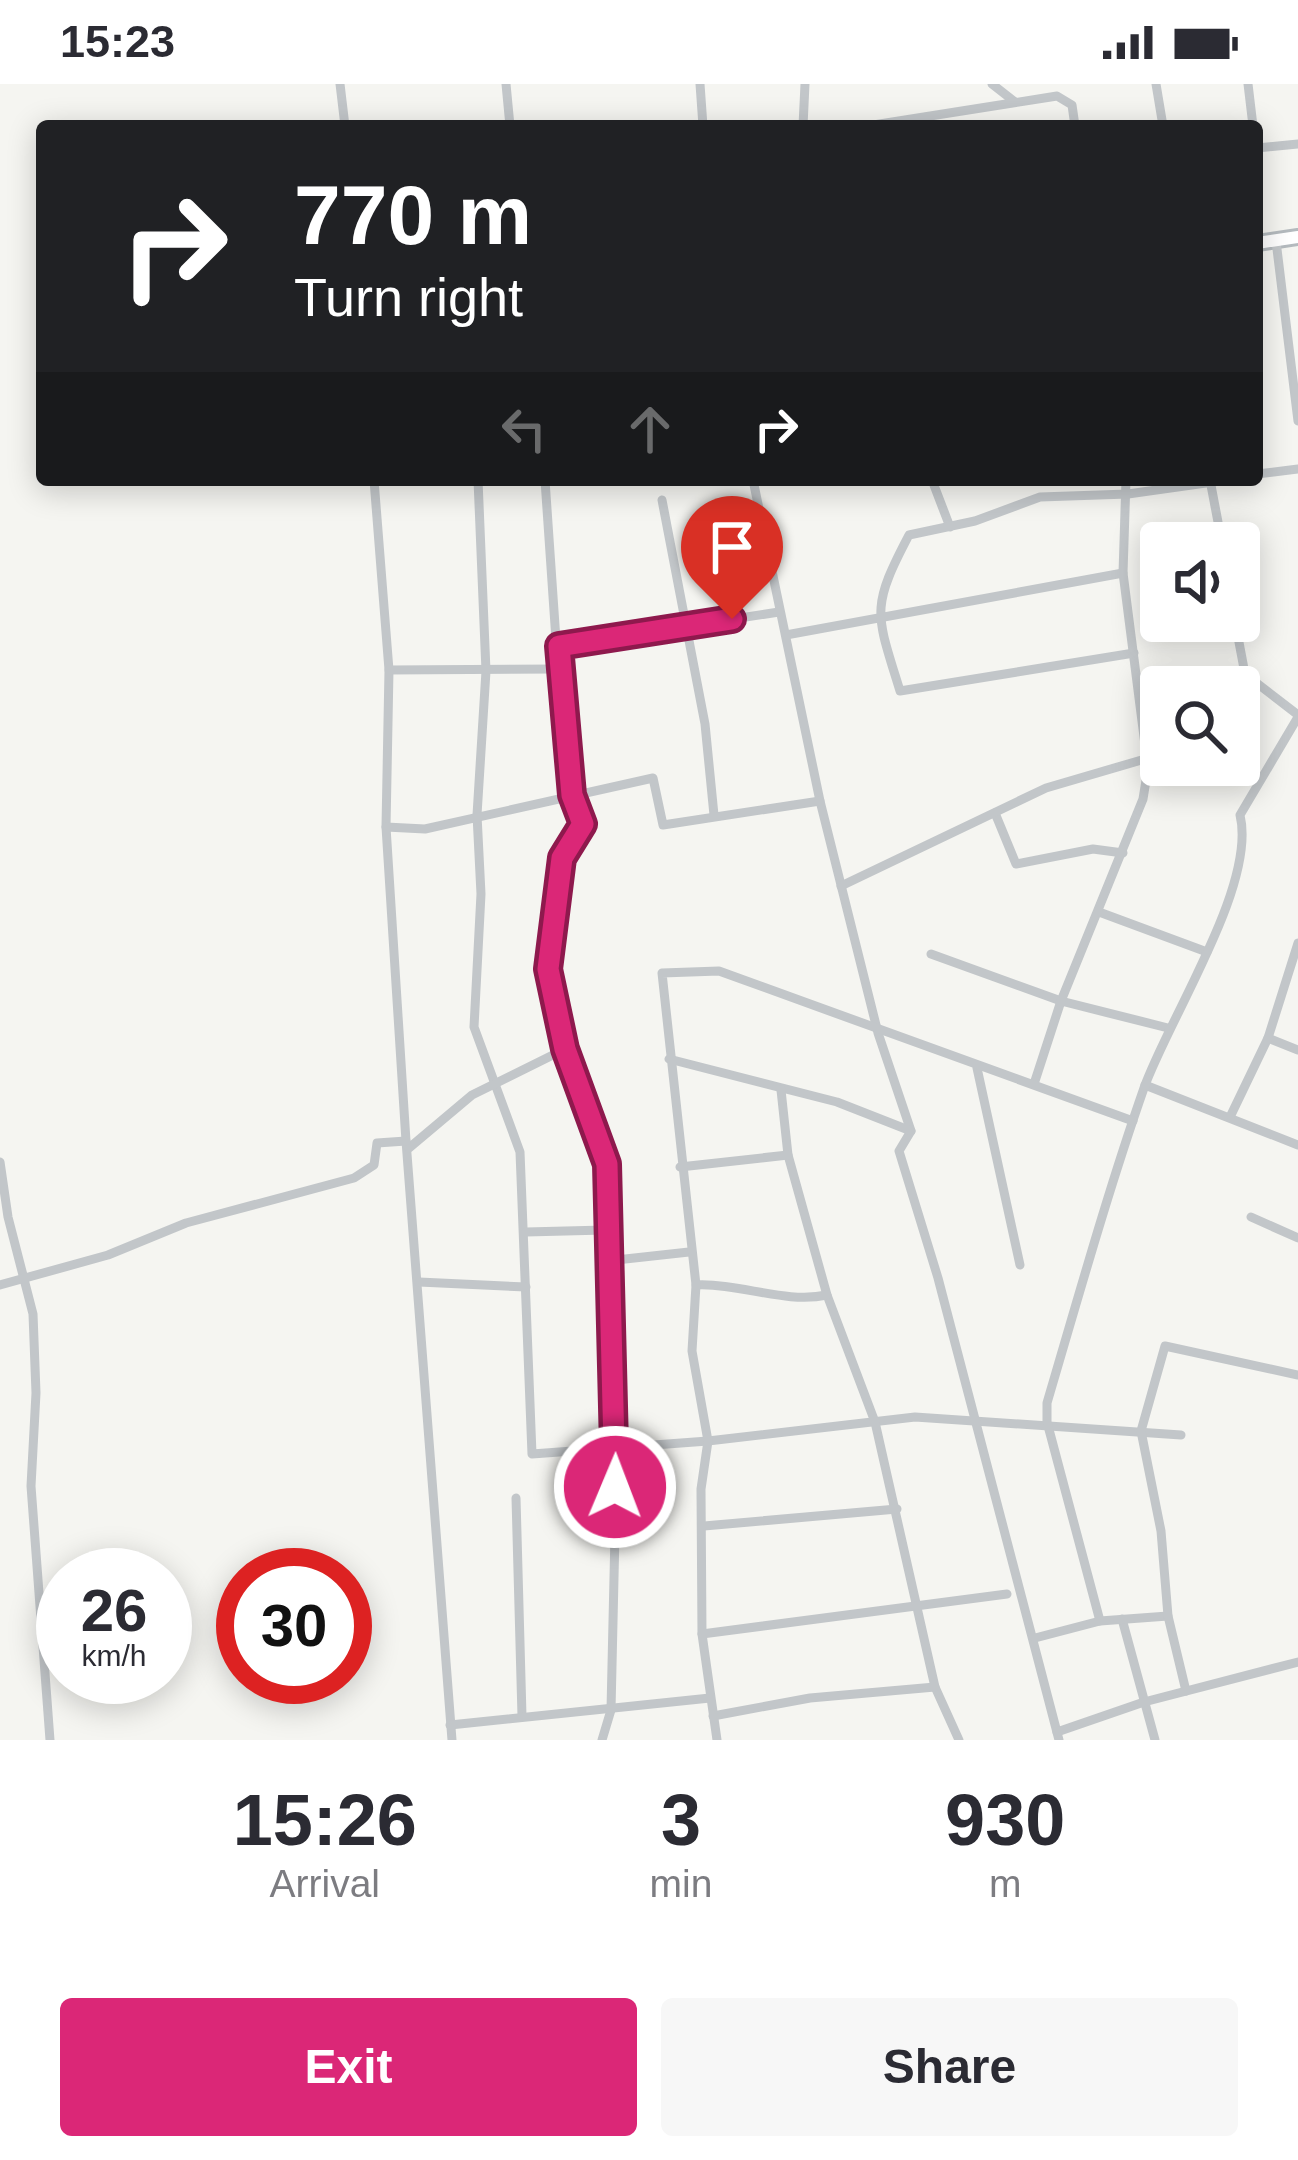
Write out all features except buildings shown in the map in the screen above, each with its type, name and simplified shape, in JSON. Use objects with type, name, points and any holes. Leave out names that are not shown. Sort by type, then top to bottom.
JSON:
[{"type":"street","points":[[340,84],[344,120]]},
{"type":"street","points":[[506,84],[509,120]]},
{"type":"street","points":[[700,84],[703,120]]},
{"type":"street","points":[[803,120],[805,84]]},
{"type":"street","points":[[992,84],[1016,102]]},
{"type":"street","points":[[1156,84],[1162,120]]},
{"type":"street","points":[[1248,84],[1252,120]]},
{"type":"street","points":[[904,120],[1066,96],[1073,120]]},
{"type":"street","points":[[1263,147],[1298,144]]},
{"type":"street","points":[[1263,243],[1298,237]]},
{"type":"street","points":[[1276,242],[1294,332],[1298,421]]},
{"type":"street","points":[[1263,473],[1298,469]]},
{"type":"street","points":[[374,486],[389,670],[386,827],[452,1740]]},
{"type":"street","points":[[478,486],[486,671],[477,815],[481,894],[474,1027],[520,1152],[532,1454],[708,1442],[875,1422],[974,1418],[1181,1435]]},
{"type":"street","points":[[546,486],[558,669],[572,795],[583,824],[562,858],[548,969],[565,1049],[607,1164],[605,1230],[616,1445],[611,1710],[602,1740]]},
{"type":"street","points":[[754,486],[820,801],[878,1033],[910,1131],[899,1151],[1058,1736],[1144,1702],[1298,1663]]},
{"type":"street","points":[[934,486],[950,527]]},
{"type":"street","points":[[1127,486],[1123,574],[1140,717]]},
{"type":"street","points":[[1134,653],[900,691],[877,616],[888,575],[909,535],[950,527],[1040,496],[1128,494],[1183,486]]},
{"type":"street","points":[[1211,486],[1218,522]]},
{"type":"street","points":[[662,500],[705,724],[714,814]]},
{"type":"street","points":[[786,635],[1123,574]]},
{"type":"street","points":[[559,646],[778,612]]},
{"type":"street","points":[[1100,1621],[1047,1422],[1047,1403],[1145,1085],[1207,952],[1237,872],[1244,833],[1240,815],[1298,716],[1246,674],[1239,642]]},
{"type":"street","points":[[389,670],[558,669]]},
{"type":"street","points":[[841,886],[1046,788],[1140,760]]},
{"type":"street","points":[[386,827],[425,829],[653,778],[663,825],[820,801]]},
{"type":"street","points":[[1034,1084],[1061,1001],[1144,800],[1144,786]]},
{"type":"street","points":[[995,813],[1016,864],[1093,849],[1123,853]]},
{"type":"street","points":[[1099,912],[1207,952]]},
{"type":"street","points":[[1231,1115],[1268,1038],[1298,943]]},
{"type":"street","points":[[931,954],[1061,1001],[1168,1028]]},
{"type":"street","points":[[717,1740],[702,1634],[701,1489],[708,1442],[692,1351],[696,1285],[662,973],[684,968],[719,971],[878,1033],[1133,1120]]},
{"type":"street","points":[[1268,1038],[1298,1050]]},
{"type":"street","points":[[0,1285],[186,1223],[354,1178],[374,1165],[377,1142],[407,1144],[472,1095],[565,1049]]},
{"type":"street","points":[[669,1058],[837,1102],[910,1131]]},
{"type":"street","points":[[977,1068],[1020,1265]]},
{"type":"street","points":[[1145,1085],[1298,1145]]},
{"type":"street","points":[[781,1090],[788,1155],[827,1295],[875,1422],[935,1687],[959,1740]]},
{"type":"street","points":[[680,1166],[788,1155]]},
{"type":"street","points":[[0,1162],[32,1314],[36,1393],[31,1486],[50,1740]]},
{"type":"street","points":[[1251,1217],[1298,1238]]},
{"type":"street","points":[[526,1232],[605,1230]]},
{"type":"street","points":[[608,1261],[689,1252]]},
{"type":"street","points":[[419,1282],[526,1287]]},
{"type":"street","points":[[696,1285],[734,1285],[800,1298],[827,1295]]},
{"type":"street","points":[[1186,1690],[1168,1616],[1161,1531],[1141,1431],[1165,1346],[1298,1375]]},
{"type":"street","points":[[515,1498],[522,1716]]},
{"type":"street","points":[[704,1526],[897,1509]]},
{"type":"street","points":[[702,1634],[825,1620],[913,1602],[1007,1594]]},
{"type":"street","points":[[1035,1638],[1100,1621],[1168,1616]]},
{"type":"street","points":[[1122,1619],[1155,1740]]},
{"type":"street","points":[[713,1716],[810,1698],[935,1687]]},
{"type":"street","points":[[450,1725],[710,1698]]},
{"type":"route","points":[[615,1487],[605,1230],[607,1164],[584,1106],[574,1062],[565,1049],[548,969],[562,858],[583,824],[572,795],[559,646],[732,619]]}]
